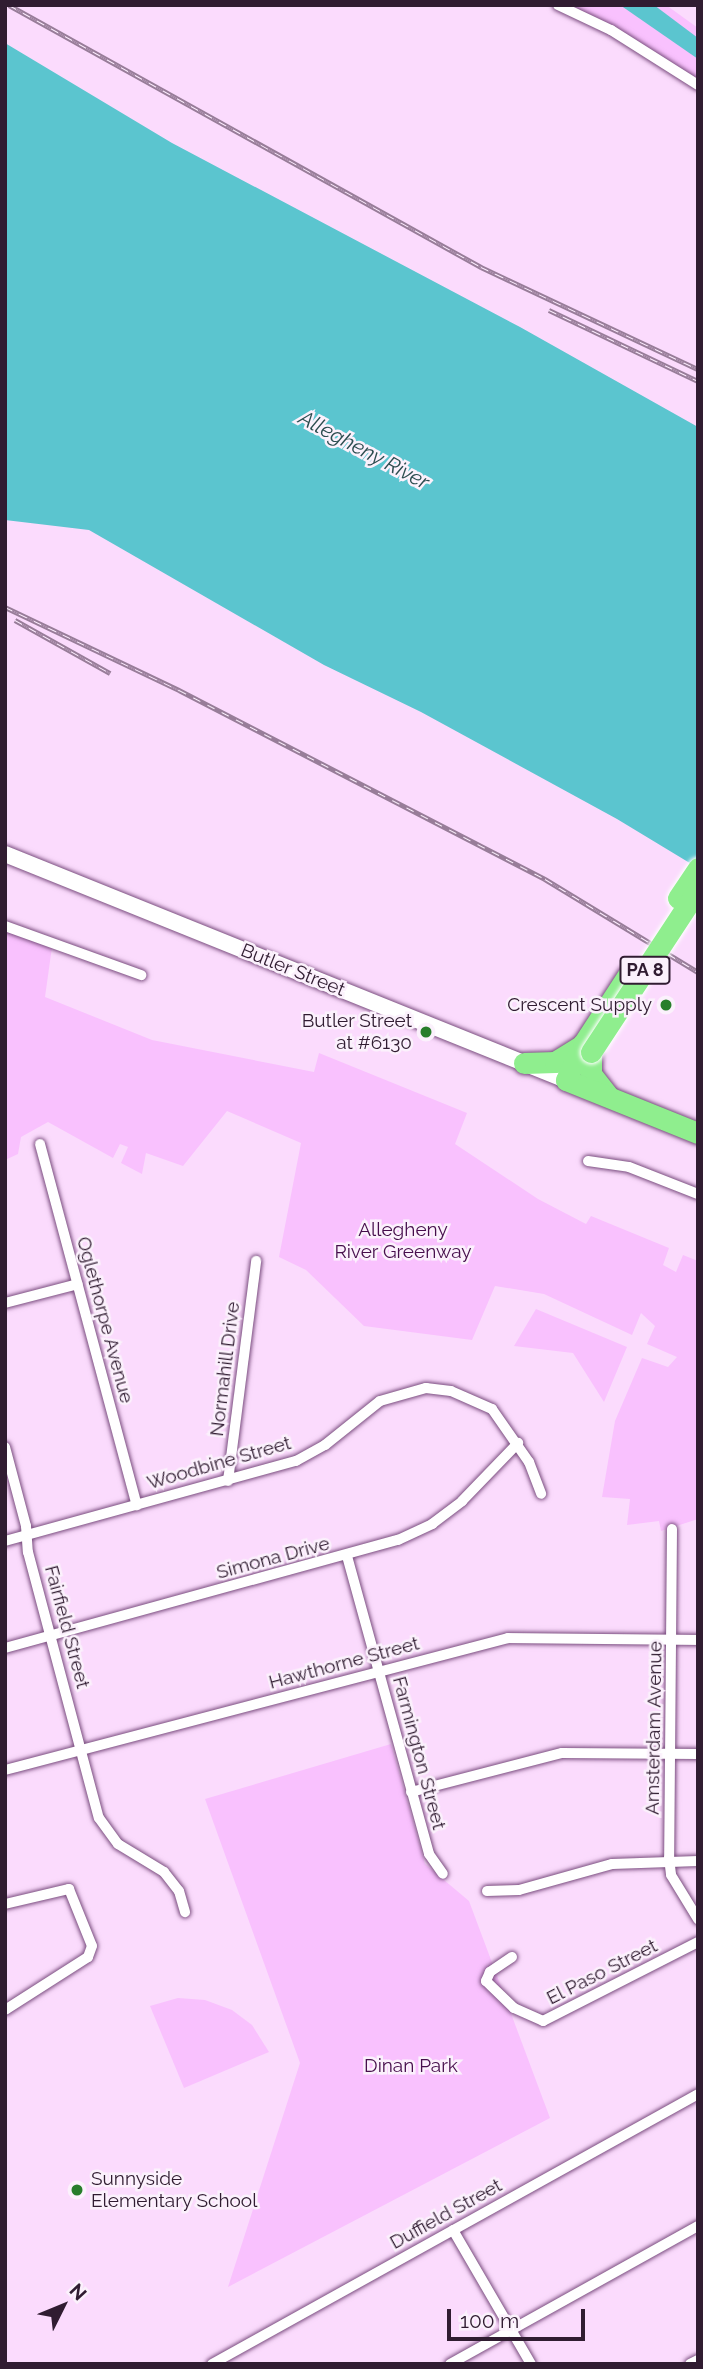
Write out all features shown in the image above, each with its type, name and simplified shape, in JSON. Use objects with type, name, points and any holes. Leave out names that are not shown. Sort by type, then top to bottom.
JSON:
[{"type":"highway","name":"PA 8","points":[[582,1057],[698,868]]},
{"type":"highway","name":"PA 8","points":[[566,1080],[698,889]]},
{"type":"highway","points":[[524,1063],[548,1063],[582,1057],[610,1098]]},
{"type":"highway","name":"Butler Street","points":[[566,1080],[698,1133]]},
{"type":"main road","name":"Butler Street","points":[[5,853],[566,1080]]},
{"type":"street","points":[[558,5],[611,30],[698,85]]},
{"type":"street","points":[[5,926],[141,975]]},
{"type":"street","name":"Oglethorpe Avenue","points":[[40,1144],[137,1505]]},
{"type":"street","points":[[588,1161],[629,1167],[698,1194]]},
{"type":"street","name":"Normahill Drive","points":[[228,1481],[256,1261]]},
{"type":"street","points":[[5,1303],[78,1284]]},
{"type":"street","name":"Woodbine Street","points":[[5,1541],[296,1461],[325,1445],[380,1401],[426,1388],[451,1391],[492,1409],[518,1443],[541,1494]]},
{"type":"street","name":"Simona Drive","points":[[5,1648],[347,1556],[432,1524],[481,1483],[518,1443]]},
{"type":"street","name":"Fairfield Street","points":[[5,1447],[26,1526],[24,1536],[99,1818],[118,1844],[164,1872],[179,1891],[185,1912]]},
{"type":"street","name":"Amsterdam Avenue","points":[[672,1529],[670,1865],[698,1919]]},
{"type":"street","name":"Farmington Street","points":[[347,1556],[429,1854],[443,1874]]},
{"type":"street","name":"Hawthorne Street","points":[[5,1770],[508,1638],[698,1640]]},
{"type":"street","points":[[411,1792],[562,1753],[698,1754]]},
{"type":"street","points":[[487,1891],[519,1890],[612,1864],[670,1865],[698,1861]]},
{"type":"street","points":[[5,1903],[69,1889],[92,1952],[5,2010]]},
{"type":"street","name":"El Paso Street","points":[[512,1957],[490,1972],[486,1981],[514,2008],[543,2021],[698,1942]]},
{"type":"street","name":"Duffield Street","points":[[212,2364],[698,2094]]},
{"type":"street","points":[[450,2364],[698,2225]]},
{"type":"street","points":[[453,2230],[531,2364]]},
{"type":"street","points":[[690,2364],[698,2360]]},
{"type":"green space","points":[[558,5],[666,5],[698,28],[698,85]]},
{"type":"green space","name":"Allegheny River Greenway","points":[[5,929],[52,947],[45,997],[152,1040],[314,1072],[319,1053],[467,1113],[455,1144],[538,1199],[586,1224],[591,1216],[669,1248],[663,1265],[676,1272],[683,1255],[698,1261],[698,1519],[661,1531],[659,1521],[627,1525],[630,1499],[602,1497],[615,1421],[642,1358],[668,1367],[677,1357],[647,1344],[655,1326],[641,1313],[632,1335],[544,1294],[495,1286],[472,1340],[364,1326],[306,1270],[279,1257],[301,1143],[227,1111],[183,1166],[146,1153],[142,1174],[121,1163],[128,1147],[120,1144],[113,1158],[48,1122],[21,1137],[18,1154],[5,1160]]},
{"type":"green space","points":[[536,1309],[627,1347],[604,1402],[573,1353],[514,1346]]},
{"type":"green space","name":"Dinan Park","points":[[391,1744],[425,1864],[469,1901],[550,2118],[228,2287],[300,2063],[205,1799]]},
{"type":"green space","points":[[178,1998],[205,2000],[232,2010],[252,2025],[269,2052],[184,2088],[150,2006]]},
{"type":"water","points":[[620,5],[654,5],[698,38],[698,59]]},
{"type":"water","name":"Allegheny River","points":[[5,43],[172,143],[520,327],[698,427],[698,868],[617,819],[421,712],[324,665],[89,530],[5,520]]},
{"type":"railway","points":[[9,5],[481,267],[698,369]]},
{"type":"railway","points":[[549,310],[698,381]]},
{"type":"railway","points":[[5,607],[179,690],[545,879],[698,972]]},
{"type":"railway","points":[[15,620],[110,673]]},
{"type":"place","name":"Crescent Supply","points":[[666,1005]]},
{"type":"place","name":"Butler Street at #6130","points":[[426,1032]]},
{"type":"place","name":"Sunnyside Elementary School","points":[[77,2190]]}]
